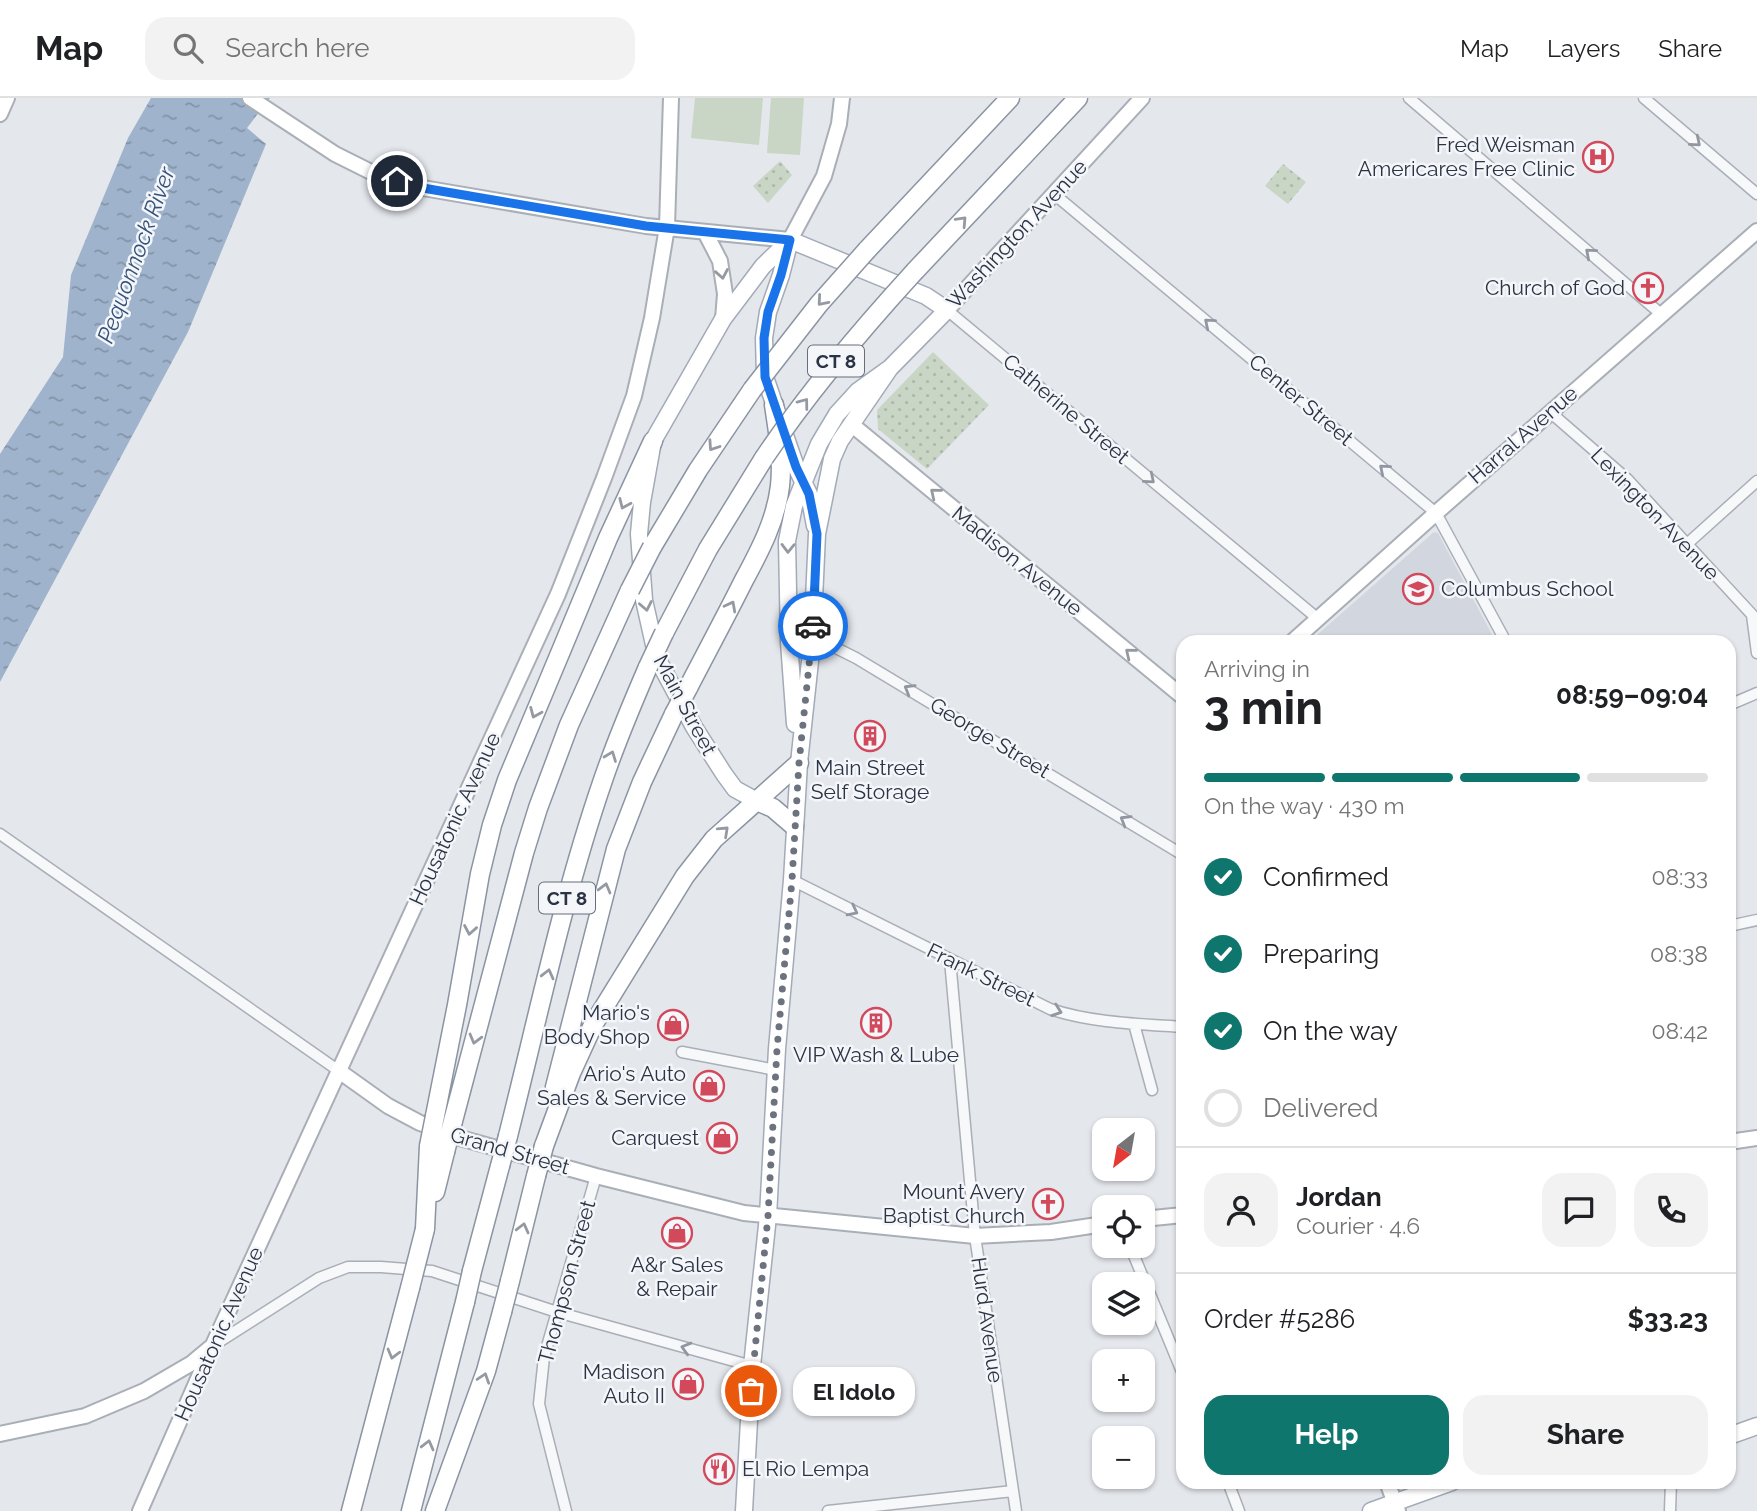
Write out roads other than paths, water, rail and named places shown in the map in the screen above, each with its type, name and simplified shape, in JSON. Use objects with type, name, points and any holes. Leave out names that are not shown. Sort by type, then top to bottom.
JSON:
[{"type":"highway","name":"CT 8","points":[[351,1511],[425,1228],[437,1149],[453,1121],[524,853],[574,714],[630,590],[698,470],[752,390],[812,313],[867,250],[1010,98]]},
{"type":"highway","name":"CT 8","points":[[411,1511],[583,843],[611,757],[664,633],[708,550],[764,458],[835,362],[915,271],[1078,98]]},
{"type":"highway","points":[[435,1511],[482,1383],[502,1312],[616,849],[642,782],[674,714],[759,551],[772,519],[780,486],[781,468],[774,405]]},
{"type":"highway","points":[[437,1149],[435,1116],[480,874],[492,825],[507,780],[571,626],[653,441]]},
{"type":"highway","points":[[544,1146],[586,1040],[640,947],[694,863],[714,839],[799,763]]},
{"type":"highway","points":[[757,801],[773,808],[794,826]]},
{"type":"main road","points":[[0,114],[7,98]]},
{"type":"main road","points":[[250,98],[335,154],[377,175],[417,187],[646,226],[790,240]]},
{"type":"main road","name":"Housatonic Avenue","points":[[140,1511],[212,1347],[558,594],[604,478],[634,396],[652,317],[667,228],[671,98]]},
{"type":"main road","name":"Main Street","points":[[817,534],[809,494],[796,467],[765,377],[764,338],[768,312],[790,240],[824,176],[839,124],[842,98]]},
{"type":"main road","name":"Washington Avenue","points":[[837,414],[858,391],[890,368],[947,310],[1142,98]]},
{"type":"main road","name":"Harral Avenue","points":[[1300,635],[1757,231]]},
{"type":"main road","name":"Main Street","points":[[705,232],[720,261],[725,294],[723,319]]},
{"type":"main road","name":"Main Street","points":[[757,801],[735,789],[724,774],[694,727],[657,658],[644,600],[639,534],[653,441],[723,319],[763,266],[790,240]]},
{"type":"main road","name":"Catherine Street","points":[[790,240],[926,296],[947,310]]},
{"type":"main road","name":"Washington Avenue","points":[[851,425],[890,368]]},
{"type":"main road","name":"Main Street","points":[[799,763],[789,642],[788,541],[794,506],[803,482],[818,444],[837,414]]},
{"type":"main road","name":"Main Street","points":[[744,1511],[752,1366],[768,1216],[794,826],[812,643],[817,534],[832,459],[851,425]]},
{"type":"main road","name":"Madison Avenue","points":[[851,425],[1176,690]]},
{"type":"main road","name":"Grand Street","points":[[339,1071],[388,1106],[420,1124],[453,1136],[596,1177],[744,1213],[975,1236],[1051,1232],[1092,1226]]},
{"type":"main road","points":[[1736,1141],[1757,1138]]},
{"type":"main road","points":[[1155,1218],[1176,1216]]},
{"type":"main road","points":[[0,1434],[85,1416],[144,1391],[192,1363],[212,1347]]},
{"type":"main road","points":[[1736,1434],[1757,1426]]},
{"type":"main road","points":[[1390,1489],[1396,1507]]},
{"type":"main road","points":[[1371,1511],[1396,1507],[1436,1489]]},
{"type":"street","points":[[1409,98],[1661,314]]},
{"type":"street","points":[[1644,98],[1757,194]]},
{"type":"street","name":"Center Street","points":[[1054,194],[1436,513],[1502,635]]},
{"type":"street","name":"Catherine Street","points":[[947,310],[1318,618]]},
{"type":"street","name":"Lexington Avenue","points":[[1550,412],[1626,479],[1754,617]]},
{"type":"street","points":[[1687,544],[1757,481]]},
{"type":"street","points":[[1754,617],[1757,653]]},
{"type":"street","name":"George Street","points":[[789,642],[830,645],[856,658],[1176,851]]},
{"type":"street","points":[[1736,702],[1757,693]]},
{"type":"street","name":"Grand Street","points":[[0,834],[339,1071]]},
{"type":"street","name":"Frank Street","points":[[792,880],[1050,1009],[1134,1024],[1176,1027]]},
{"type":"street","points":[[1736,924],[1757,920]]},
{"type":"street","name":"Hurd Avenue","points":[[950,960],[975,1236],[1016,1511]]},
{"type":"street","points":[[1134,1024],[1152,1090]]},
{"type":"street","points":[[682,1052],[776,1070]]},
{"type":"street","name":"Thompson Street","points":[[566,1511],[539,1404],[544,1357],[596,1177]]},
{"type":"street","points":[[1135,1258],[1176,1357]]},
{"type":"street","points":[[212,1347],[319,1278],[348,1267],[381,1267],[432,1271],[557,1312],[752,1366]]},
{"type":"street","points":[[1231,1489],[1239,1511]]},
{"type":"street","points":[[1670,1511],[1671,1489]]},
{"type":"street","points":[[828,1511],[1013,1491]]},
{"type":"water","name":"Pequonnock River","points":[[151,98],[270,98],[247,128],[266,144],[188,332],[0,682],[0,454],[63,357],[71,275],[128,138]]},
{"type":"place","name":"Fred Weisman Americares Free Clinic","points":[[1598,157]]},
{"type":"place","name":"Church of God","points":[[1648,288]]},
{"type":"place","name":"Columbus School","points":[[1418,589]]},
{"type":"place","name":"Main Street Self Storage","points":[[870,736]]},
{"type":"place","name":"VIP Wash & Lube","points":[[876,1023]]},
{"type":"place","name":"Mario's Body Shop","points":[[673,1025]]},
{"type":"place","name":"Ario's Auto Sales & Service","points":[[709,1086]]},
{"type":"place","name":"Carquest","points":[[722,1138]]},
{"type":"place","name":"Mount Avery Baptist Church","points":[[1048,1204]]},
{"type":"place","name":"A&r Sales & Repair","points":[[677,1233]]},
{"type":"place","name":"Madison Auto II","points":[[688,1384]]},
{"type":"place","name":"El Idolo","points":[[751,1391]]},
{"type":"place","name":"El Rio Lempa","points":[[719,1469]]}]
